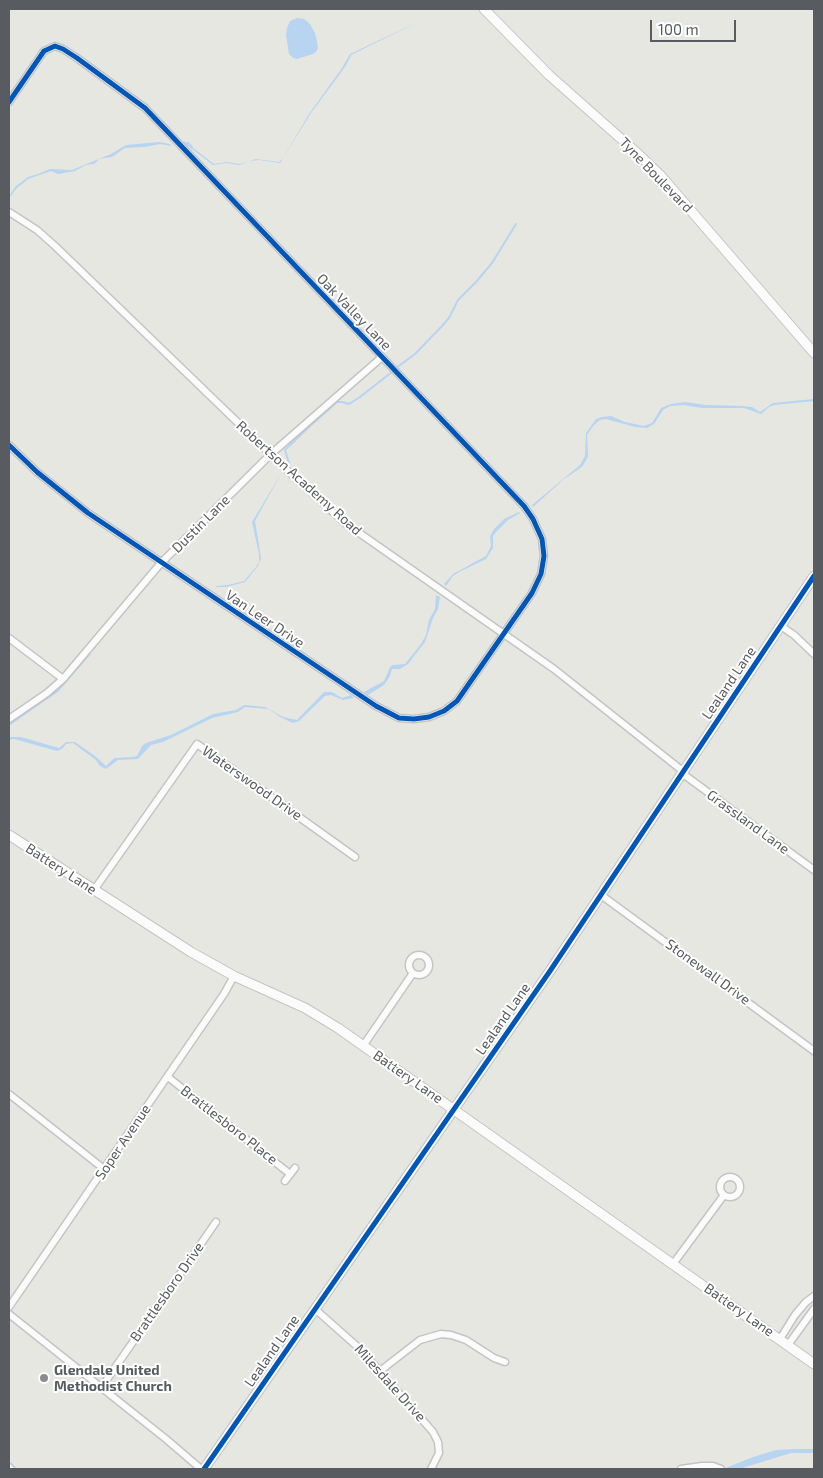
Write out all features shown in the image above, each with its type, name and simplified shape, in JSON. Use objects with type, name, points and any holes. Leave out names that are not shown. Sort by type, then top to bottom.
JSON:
[{"type":"street","name":"Tyne Boulevard","points":[[484,9],[549,75],[661,176],[814,353]]},
{"type":"street","name":"Oak Valley Lane","points":[[9,102],[44,52],[55,46],[64,49],[145,108],[517,499],[529,512],[540,532],[544,556],[540,578],[504,635]]},
{"type":"street","name":"Robertson Academy Road","points":[[9,212],[37,230],[55,246],[345,523],[554,669],[683,773]]},
{"type":"street","name":"Dustin Lane","points":[[9,719],[63,680],[161,563],[272,454],[382,357]]},
{"type":"street","name":"Van Leer Drive","points":[[9,445],[37,472],[80,507],[376,706],[399,718],[429,717],[453,705],[504,635]]},
{"type":"street","name":"Lealand Lane","points":[[203,1469],[601,895],[814,576]]},
{"type":"street","points":[[781,626],[794,635],[814,654]]},
{"type":"street","points":[[9,638],[63,680]]},
{"type":"street","name":"Waterswood Drive","points":[[94,890],[197,744],[355,857]]},
{"type":"street","name":"Grassland Lane","points":[[683,773],[814,870]]},
{"type":"street","name":"Battery Lane","points":[[9,835],[185,948],[234,976],[305,1008],[363,1046],[814,1364]]},
{"type":"street","name":"Stonewall Drive","points":[[601,895],[814,1051]]},
{"type":"street","points":[[363,1046],[413,973]]},
{"type":"street","name":"Soper Avenue","points":[[9,1307],[168,1077],[234,976]]},
{"type":"street","name":"Brattlesboro Place","points":[[168,1077],[293,1171],[285,1181]]},
{"type":"street","points":[[9,1094],[104,1169]]},
{"type":"street","points":[[673,1264],[724,1195]]},
{"type":"street","name":"Brattlesboro Drive","points":[[101,1388],[216,1222]]},
{"type":"street","points":[[784,1342],[795,1315],[814,1296]]},
{"type":"street","name":"Milesdale Drive","points":[[315,1309],[352,1342],[426,1422],[436,1437],[439,1454],[431,1469]]},
{"type":"street","points":[[784,1342],[814,1309]]},
{"type":"street","points":[[9,1314],[203,1469]]},
{"type":"street","points":[[380,1371],[418,1342],[441,1334],[466,1340],[504,1362]]},
{"type":"street","points":[[681,1469],[702,1466],[719,1468]]},
{"type":"water","points":[[297,18],[304,19],[310,24],[315,33],[318,46],[317,51],[313,54],[297,59],[289,54],[286,35],[290,21]]},
{"type":"water","points":[[424,19],[351,55],[345,67],[311,113],[280,163],[259,160],[250,161],[256,159],[279,162],[283,158],[309,114],[350,54]]},
{"type":"water","points":[[184,141],[214,164],[226,162],[240,164],[248,162],[240,165],[226,163],[213,165],[184,143]]},
{"type":"water","points":[[159,142],[172,146],[160,144],[125,148],[112,157],[99,159],[94,164],[86,165],[75,171],[58,174],[51,171],[28,179],[9,196],[16,186],[28,177],[50,169],[72,170],[111,154],[126,145]]},
{"type":"water","points":[[814,399],[814,401],[774,405],[761,414],[744,408],[670,406],[663,410],[654,424],[647,428],[635,427],[606,419],[600,420],[587,435],[588,457],[582,467],[564,479],[533,507],[532,505],[580,465],[585,456],[586,433],[596,419],[611,416],[625,422],[644,426],[652,423],[661,408],[671,404],[685,402],[706,405],[742,406],[752,407],[760,412],[773,403]]},
{"type":"water","points":[[282,472],[255,521],[261,558],[258,566],[245,582],[226,587],[216,587],[244,581],[259,562],[252,522]]},
{"type":"water","points":[[519,512],[508,520],[493,536],[493,548],[486,559],[453,576],[446,586],[444,584],[453,574],[486,556],[491,546],[490,536],[494,529],[504,519]]},
{"type":"water","points":[[436,595],[440,597],[438,609],[425,642],[408,664],[400,669],[392,669],[384,685],[368,695],[366,694],[364,692],[384,681],[390,667],[405,664],[421,644],[435,609]]},
{"type":"water","points":[[89,653],[91,654],[58,692],[9,726],[9,723],[57,690]]},
{"type":"water","points":[[324,692],[332,692],[342,698],[351,695],[354,698],[343,700],[331,695],[325,696],[299,721],[293,723],[268,709],[245,707],[238,712],[212,718],[163,742],[151,745],[138,759],[118,760],[106,769],[73,743],[66,744],[57,751],[14,739],[9,740],[9,737],[21,737],[59,748],[66,742],[75,742],[106,766],[115,758],[137,756],[142,746],[146,743],[171,735],[213,714],[236,710],[244,705],[265,707],[283,717],[297,720]]},
{"type":"water","points":[[814,1449],[814,1453],[791,1453],[739,1469],[723,1469],[776,1450]]},
{"type":"waterway","points":[[181,143],[188,143],[192,147]]},
{"type":"waterway","points":[[396,368],[415,354],[449,318],[458,300],[492,263],[516,224]]},
{"type":"waterway","points":[[287,466],[289,463],[285,450],[337,402],[349,404],[392,372]]},
{"type":"cycle path","points":[[9,102],[44,51],[55,46],[77,58],[145,108],[524,506],[533,519],[542,539],[544,556],[541,574],[532,593],[457,701],[444,711],[429,717],[399,718],[376,706],[88,513],[37,472],[9,445]]},
{"type":"cycle path","points":[[204,1469],[550,971],[814,576]]},
{"type":"place","name":"Glendale United Methodist Church","points":[[44,1378]]}]
